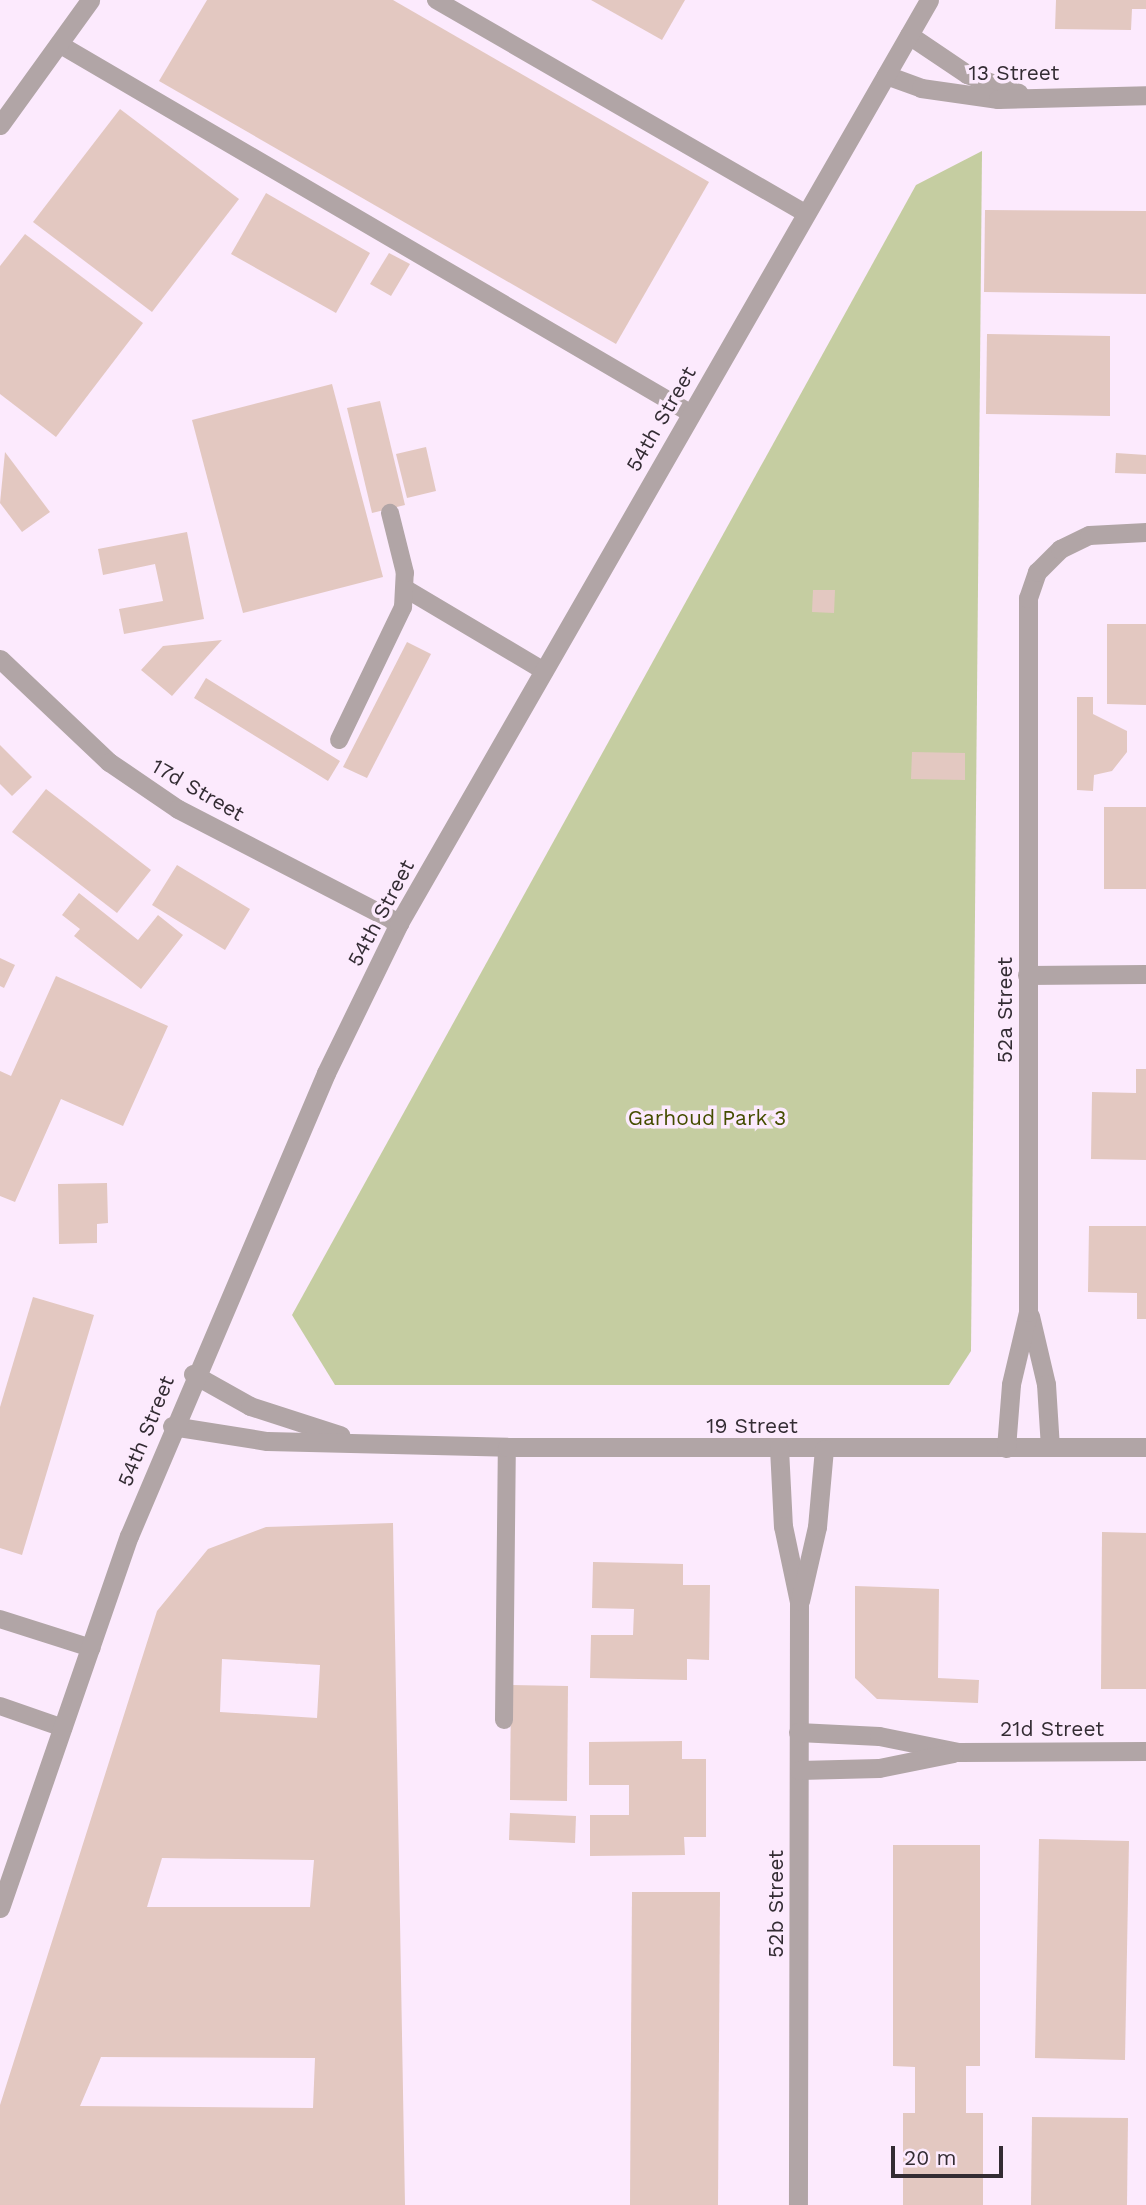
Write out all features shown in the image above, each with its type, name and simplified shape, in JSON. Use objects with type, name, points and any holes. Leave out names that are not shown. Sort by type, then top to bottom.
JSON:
[{"type":"street","points":[[0,125],[90,0]]},
{"type":"street","name":"54th Street","points":[[0,1908],[91,1648],[193,1374],[262,1212],[399,923],[929,0]]},
{"type":"street","points":[[909,35],[967,74],[1033,96]]},
{"type":"street","name":"13 Street","points":[[886,75],[958,96],[1146,95]]},
{"type":"street","name":"52a Street","points":[[1006,1448],[1011,1384],[1028,1312],[1026,629],[1037,572],[1060,549],[1089,535],[1146,532]]},
{"type":"street","name":"17d Street","points":[[0,659],[109,762],[178,809],[399,923]]},
{"type":"street","points":[[1027,975],[1146,974]]},
{"type":"street","points":[[1028,1312],[1046,1384],[1050,1447]]},
{"type":"street","name":"19 Street","points":[[193,1374],[250,1406],[357,1441]]},
{"type":"street","name":"19 Street","points":[[172,1426],[267,1441],[357,1441],[507,1447],[1146,1447]]},
{"type":"street","name":"52b Street","points":[[779,1448],[783,1526],[799,1602],[798,2205]]},
{"type":"street","name":"52b Street","points":[[799,1602],[817,1527],[824,1449]]},
{"type":"street","name":"21d Street","points":[[798,1732],[879,1736],[958,1752]]},
{"type":"street","name":"21d Street","points":[[799,1770],[879,1768],[958,1752],[1146,1751]]},
{"type":"lane","points":[[436,0],[805,214]]},
{"type":"lane","points":[[59,44],[690,413]]},
{"type":"lane","points":[[339,740],[398,624],[406,589],[390,513]]},
{"type":"lane","points":[[406,589],[544,671]]},
{"type":"lane","points":[[504,1720],[507,1447]]},
{"type":"lane","points":[[0,1619],[91,1648]]},
{"type":"lane","points":[[0,1706],[63,1728]]},
{"type":"green space","name":"Garhoud Park 3","points":[[982,151],[971,1351],[949,1385],[335,1385],[292,1315],[916,185]]},
{"type":"building","points":[[207,0],[393,0],[709,182],[616,344],[159,81]]},
{"type":"building","points":[[591,0],[685,0],[662,40]]},
{"type":"building","points":[[1056,0],[1146,0],[1146,9],[1132,9],[1131,30],[1055,29]]},
{"type":"building","points":[[120,109],[239,199],[152,312],[33,222]]},
{"type":"building","points":[[266,193],[370,253],[336,313],[231,254]]},
{"type":"building","points":[[985,210],[1146,211],[1146,294],[984,292]]},
{"type":"building","points":[[25,234],[143,323],[56,437],[0,394],[0,266]]},
{"type":"building","points":[[389,253],[410,264],[391,296],[370,284]]},
{"type":"building","points":[[987,334],[1110,336],[1110,416],[986,414]]},
{"type":"building","points":[[332,384],[383,577],[243,613],[192,420]]},
{"type":"building","points":[[380,401],[405,505],[372,513],[347,408]]},
{"type":"building","points":[[426,447],[436,491],[407,498],[396,454]]},
{"type":"building","points":[[5,452],[50,512],[22,532],[0,503]]},
{"type":"building","points":[[1116,453],[1146,455],[1146,474],[1115,473]]},
{"type":"building","points":[[187,532],[204,619],[124,634],[119,609],[163,601],[155,564],[103,575],[98,549]]},
{"type":"building","points":[[813,590],[835,590],[834,613],[812,612]]},
{"type":"building","points":[[1107,624],[1146,624],[1146,705],[1107,704]]},
{"type":"building","points":[[222,640],[172,696],[141,670],[163,646]]},
{"type":"building","points":[[407,642],[431,654],[367,778],[343,767]]},
{"type":"building","points":[[206,678],[340,761],[328,781],[194,698]]},
{"type":"building","points":[[1077,697],[1093,697],[1093,714],[1127,731],[1127,752],[1112,771],[1094,775],[1093,791],[1077,790]]},
{"type":"building","points":[[0,745],[32,777],[12,796],[0,784]]},
{"type":"building","points":[[912,752],[965,753],[965,780],[911,779]]},
{"type":"building","points":[[46,789],[151,870],[117,913],[12,832]]},
{"type":"building","points":[[1104,807],[1146,807],[1146,889],[1104,889]]},
{"type":"building","points":[[177,865],[250,909],[225,950],[152,905]]},
{"type":"building","points":[[79,893],[138,940],[158,915],[183,935],[141,989],[74,936],[80,929],[62,915]]},
{"type":"building","points":[[0,958],[15,965],[4,988],[0,986]]},
{"type":"building","points":[[56,976],[168,1026],[123,1126],[61,1099],[15,1202],[0,1196],[0,1071],[11,1076]]},
{"type":"building","points":[[1136,1069],[1146,1069],[1146,1160],[1091,1159],[1092,1092],[1136,1093]]},
{"type":"building","points":[[107,1183],[108,1223],[97,1224],[97,1243],[59,1244],[58,1184]]},
{"type":"building","points":[[1089,1226],[1146,1226],[1146,1319],[1137,1319],[1137,1293],[1088,1292]]},
{"type":"building","points":[[33,1297],[94,1315],[22,1555],[0,1548],[0,1407]]},
{"type":"building","points":[[393,1523],[405,2205],[0,2205],[0,2105],[157,1611],[208,1549],[266,1527]],"holes":[[[222,1659],[320,1665],[317,1718],[220,1712]],[[162,1858],[314,1860],[310,1907],[147,1907]],[[101,2057],[315,2058],[313,2108],[80,2106]]]},
{"type":"building","points":[[1102,1532],[1146,1533],[1146,1689],[1101,1689]]},
{"type":"building","points":[[593,1562],[683,1564],[683,1585],[710,1585],[709,1660],[687,1659],[687,1680],[590,1678],[591,1635],[633,1635],[634,1609],[592,1608]]},
{"type":"building","points":[[855,1586],[939,1589],[938,1678],[979,1680],[978,1703],[877,1699],[855,1678]]},
{"type":"building","points":[[511,1685],[568,1686],[567,1801],[510,1800]]},
{"type":"building","points":[[682,1741],[682,1759],[706,1759],[706,1837],[684,1837],[685,1855],[590,1856],[590,1815],[629,1815],[629,1785],[589,1785],[589,1742]]},
{"type":"building","points":[[510,1813],[576,1816],[575,1843],[509,1840]]},
{"type":"building","points":[[1039,1839],[1129,1841],[1125,2060],[1035,2058]]},
{"type":"building","points":[[893,1845],[980,1845],[980,2066],[966,2066],[966,2113],[983,2113],[983,2205],[903,2205],[903,2113],[915,2113],[915,2067],[893,2066]]},
{"type":"building","points":[[632,1892],[720,1892],[718,2205],[630,2205]]},
{"type":"building","points":[[1032,2117],[1128,2118],[1127,2205],[1031,2205]]}]
